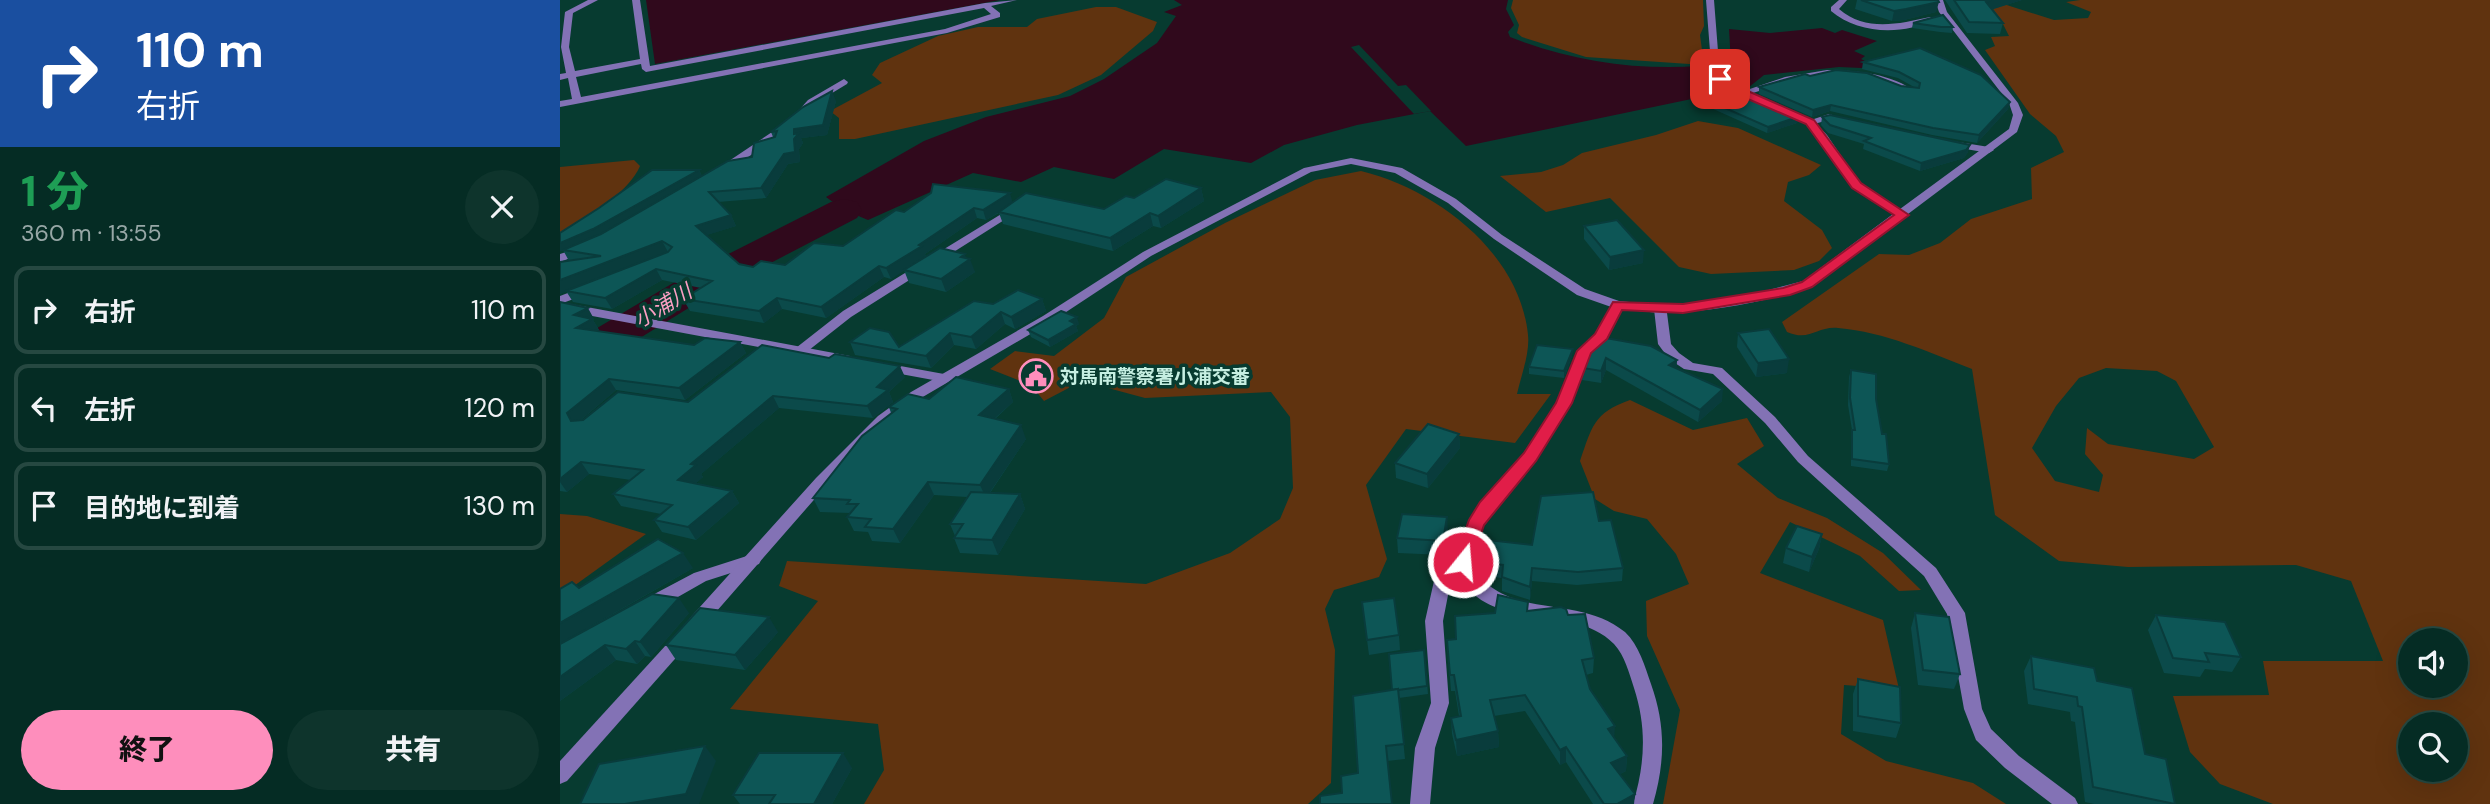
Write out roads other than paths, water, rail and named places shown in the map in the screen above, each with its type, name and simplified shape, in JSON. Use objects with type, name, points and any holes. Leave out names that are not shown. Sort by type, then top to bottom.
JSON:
[{"type":"street","points":[[578,100],[565,47],[569,12],[594,0]]},
{"type":"street","points":[[636,0],[646,69],[1013,0]]},
{"type":"street","points":[[1710,0],[1717,75],[1740,92],[1810,122],[1856,186],[1902,215]]},
{"type":"street","points":[[1843,0],[1834,9],[1842,18],[1871,27],[1905,26],[1945,15]]},
{"type":"street","points":[[560,775],[856,444],[883,419],[944,378],[1047,319],[1147,254],[1308,170],[1351,161],[1384,166],[1414,178],[1581,292],[1618,305],[1660,309],[1723,304],[1807,285],[2014,130],[2018,115],[2003,87],[1945,15],[1939,0]]},
{"type":"street","points":[[560,104],[947,31],[997,15],[985,5]]},
{"type":"street","points":[[779,44],[789,61]]},
{"type":"street","points":[[560,77],[644,61]]},
{"type":"street","points":[[1740,92],[1791,77],[1841,71],[1861,72],[1885,79],[1912,92]]},
{"type":"street","points":[[718,173],[793,122],[811,102],[844,82]]},
{"type":"street","points":[[1810,122],[1829,117],[1853,121]]},
{"type":"street","points":[[1942,143],[1989,150]]},
{"type":"street","points":[[799,351],[847,314],[1023,204]]},
{"type":"street","points":[[560,258],[593,244]]},
{"type":"street","points":[[560,300],[596,286]]},
{"type":"street","points":[[1618,305],[1602,336],[1584,351],[1564,403],[1530,457],[1487,506],[1475,524],[1463,562],[1473,586],[1492,599],[1592,621],[1620,638],[1629,650],[1656,734],[1655,765],[1643,804]]},
{"type":"street","points":[[560,306],[653,326],[944,378]]},
{"type":"street","points":[[1660,309],[1665,344],[1674,356],[1689,366],[1717,371],[1770,420],[1803,459],[1930,572],[1956,613],[1972,709],[1983,734],[2012,762],[2068,804]]},
{"type":"street","points":[[750,361],[770,345]]},
{"type":"street","points":[[630,616],[700,577],[753,560]]},
{"type":"street","points":[[1420,804],[1425,748],[1440,703],[1434,621],[1442,581],[1466,574]]},
{"type":"waterway","name":"小浦川","points":[[560,369],[699,284],[844,210]]},
{"type":"place","name":"対馬南警察署小浦交番","points":[[1036,376]]}]
